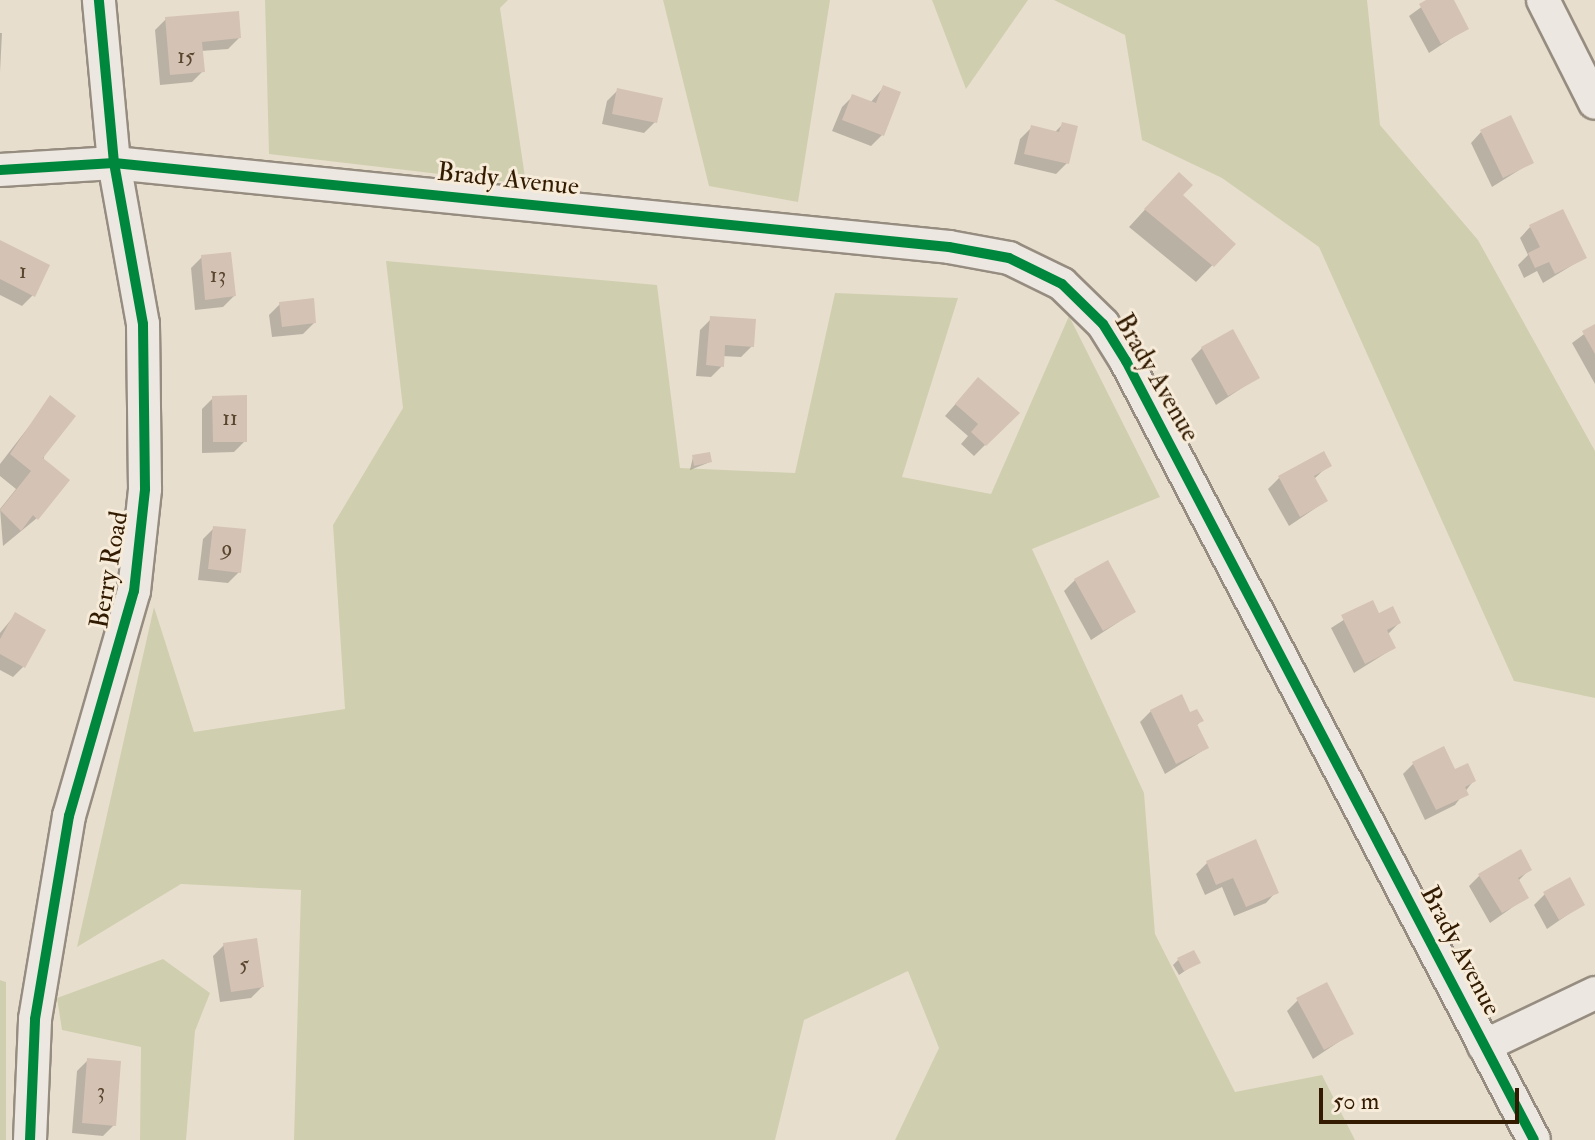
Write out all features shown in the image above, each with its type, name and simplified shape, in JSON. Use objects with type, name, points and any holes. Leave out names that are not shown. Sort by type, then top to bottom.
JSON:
[{"type":"street","name":"Berry Road","points":[[30,1140],[35,1019],[69,816],[134,591],[145,489],[143,324],[114,163],[99,0]]},
{"type":"street","points":[[1543,0],[1595,103]]},
{"type":"street","name":"Brady Avenue","points":[[0,170],[114,163],[949,247],[1009,258],[1062,284],[1103,324],[1126,361],[1534,1140]]},
{"type":"street","points":[[1484,1046],[1595,993]]},
{"type":"green space","points":[[265,0],[508,0],[500,8],[526,184],[269,154]]},
{"type":"green space","points":[[663,0],[830,0],[798,202],[709,186]]},
{"type":"green space","points":[[932,0],[1028,0],[966,89]]},
{"type":"green space","points":[[1054,0],[1367,0],[1380,125],[1478,240],[1595,451],[1595,698],[1514,681],[1319,247],[1222,178],[1142,140],[1125,35]]},
{"type":"green space","points":[[386,261],[657,285],[680,468],[795,473],[835,293],[958,298],[902,477],[991,494],[1069,316],[1160,497],[1032,549],[1144,793],[1155,934],[1235,1092],[1322,1075],[1355,1140],[895,1140],[939,1048],[908,971],[804,1020],[775,1140],[294,1140],[301,890],[181,884],[77,947],[154,607],[194,732],[345,709],[333,525],[403,408]]},
{"type":"green space","points":[[163,959],[210,993],[195,1031],[186,1140],[140,1140],[141,1047],[62,1030],[57,998]]},
{"type":"green space","points":[[0,980],[6,982],[6,1140],[0,1140]]},
{"type":"building","points":[[1426,0],[1454,0],[1469,29],[1441,44],[1419,4]]},
{"type":"building","points":[[239,11],[241,38],[202,42],[205,72],[170,75],[165,17]]},
{"type":"building","points":[[883,85],[901,92],[884,136],[842,120],[852,94],[876,103]]},
{"type":"building","points":[[617,88],[663,98],[657,123],[612,114]]},
{"type":"building","points":[[1511,115],[1534,163],[1503,178],[1480,130]]},
{"type":"building","points":[[1062,122],[1078,126],[1069,164],[1024,154],[1031,125],[1059,132]]},
{"type":"building","points":[[1179,172],[1193,185],[1183,195],[1236,244],[1214,267],[1144,209]]},
{"type":"building","points":[[1563,209],[1587,258],[1555,274],[1549,262],[1535,268],[1528,253],[1540,247],[1529,225]]},
{"type":"building","points":[[0,240],[50,265],[35,297],[0,279]]},
{"type":"building","points":[[231,252],[236,296],[205,300],[201,255]]},
{"type":"building","points":[[314,298],[316,323],[282,327],[279,302]]},
{"type":"building","points":[[710,316],[756,319],[754,347],[725,345],[724,367],[706,365]]},
{"type":"building","points":[[1595,324],[1595,354],[1582,331]]},
{"type":"building","points":[[1233,329],[1260,378],[1228,396],[1201,347]]},
{"type":"building","points":[[978,377],[1020,413],[986,446],[971,432],[978,424],[955,404]]},
{"type":"building","points":[[50,395],[76,416],[43,458],[70,480],[38,520],[33,515],[21,531],[0,510],[31,471],[10,454]]},
{"type":"building","points":[[247,395],[247,442],[213,442],[212,396]]},
{"type":"building","points":[[1324,451],[1332,466],[1314,476],[1328,501],[1300,517],[1278,476]]},
{"type":"building","points":[[710,452],[712,462],[694,466],[692,455]]},
{"type":"building","points":[[213,526],[246,529],[241,573],[208,569]]},
{"type":"building","points":[[1108,560],[1136,612],[1103,631],[1074,579]]},
{"type":"building","points":[[1373,600],[1379,613],[1393,606],[1401,623],[1387,630],[1396,648],[1365,664],[1341,615]]},
{"type":"building","points":[[15,612],[46,630],[25,668],[0,654],[0,639]]},
{"type":"building","points":[[1182,694],[1190,712],[1197,709],[1204,721],[1197,724],[1209,748],[1176,764],[1150,710]]},
{"type":"building","points":[[1444,746],[1455,769],[1468,763],[1476,781],[1465,787],[1469,795],[1436,810],[1412,762]]},
{"type":"building","points":[[1256,839],[1279,893],[1246,907],[1233,878],[1216,885],[1206,861]]},
{"type":"building","points":[[1521,849],[1532,870],[1518,878],[1529,898],[1502,913],[1478,874]]},
{"type":"building","points":[[1570,877],[1585,905],[1559,920],[1543,892]]},
{"type":"building","points":[[257,938],[264,987],[231,992],[223,943]]},
{"type":"building","points":[[1194,950],[1201,963],[1184,971],[1177,958]]},
{"type":"building","points":[[1327,982],[1354,1034],[1324,1050],[1296,998]]},
{"type":"building","points":[[87,1058],[121,1061],[116,1126],[82,1123]]},
{"type":"cycle path","points":[[30,1140],[35,1019],[69,816],[134,591],[145,489],[143,324],[114,163],[99,0]]},
{"type":"cycle path","points":[[0,170],[114,163],[949,247],[1009,258],[1062,284],[1103,324],[1126,361],[1534,1140]]}]
